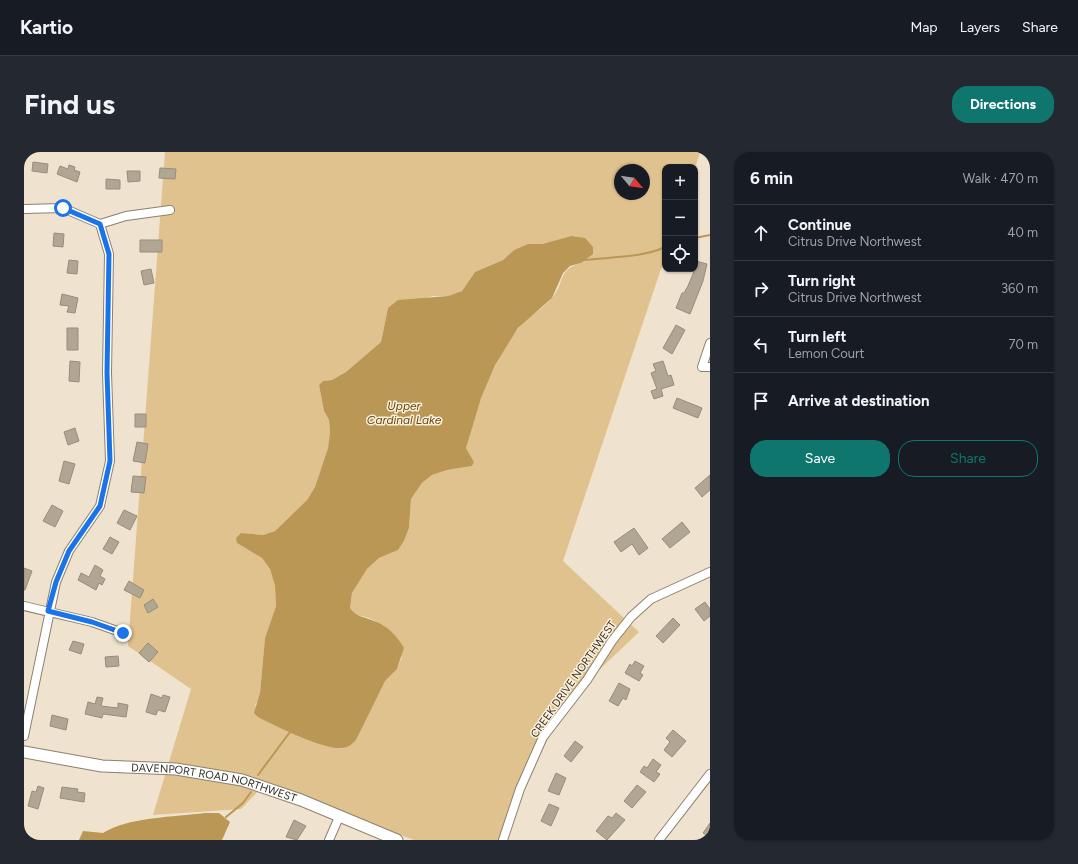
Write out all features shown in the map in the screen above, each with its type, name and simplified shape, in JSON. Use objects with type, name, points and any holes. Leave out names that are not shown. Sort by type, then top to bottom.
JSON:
[{"type":"street","points":[[24,209],[63,208],[100,224],[126,216],[170,210]]},
{"type":"street","points":[[24,736],[48,611],[56,582],[69,551],[100,506],[110,461],[107,373],[109,254],[100,224]]},
{"type":"street","points":[[710,343],[702,367],[710,367]]},
{"type":"street","name":"CREEK DRIVE NORTHWEST","points":[[503,840],[520,789],[543,737],[587,680],[612,641],[631,617],[652,599],[710,572]]},
{"type":"street","points":[[24,606],[92,622],[123,633]]},
{"type":"street","name":"DAVENPORT ROAD NORTHWEST","points":[[24,752],[102,766],[158,767],[206,773],[257,784],[340,815],[397,840]]},
{"type":"street","points":[[659,840],[710,774]]},
{"type":"street","points":[[329,840],[340,815]]},
{"type":"shaded area","points":[[165,152],[700,152],[696,164],[662,164],[662,266],[563,561],[639,632],[578,690],[532,765],[503,840],[414,840],[265,784],[241,809],[153,815],[191,689],[128,646]],"holes":[[[571,236],[581,263],[568,269],[552,298],[522,325],[508,342],[492,370],[480,401],[466,448],[474,462],[472,466],[447,470],[432,475],[422,483],[411,499],[409,528],[404,541],[398,550],[379,558],[367,569],[352,593],[350,608],[352,611],[358,615],[375,621],[385,632],[402,657],[397,669],[385,681],[378,693],[356,740],[342,749],[328,746],[271,724],[255,705],[259,700],[265,638],[276,606],[275,586],[270,569],[262,558],[237,543],[241,533],[263,535],[275,531],[307,500],[315,487],[328,448],[330,432],[329,420],[324,411],[319,385],[323,381],[332,380],[346,372],[381,342],[388,308],[433,296],[448,296],[462,291],[475,272],[503,260],[514,250],[528,244],[542,244]]]},
{"type":"water","name":"Upper Cardinal Lake","points":[[571,236],[585,238],[593,247],[593,254],[581,263],[570,266],[563,273],[552,298],[518,328],[495,365],[481,398],[466,448],[474,462],[472,466],[447,470],[432,475],[422,483],[411,499],[409,528],[404,541],[398,550],[379,558],[367,569],[352,593],[350,608],[352,611],[358,615],[379,623],[388,629],[398,639],[404,648],[397,669],[385,681],[356,740],[349,746],[343,748],[325,746],[300,737],[258,717],[254,713],[260,693],[265,638],[276,606],[275,586],[270,569],[262,558],[237,543],[236,538],[241,533],[263,535],[275,531],[307,500],[315,487],[328,448],[330,432],[329,420],[324,411],[319,385],[323,381],[332,380],[346,372],[381,342],[388,308],[398,300],[448,296],[462,291],[475,272],[503,260],[514,250],[528,244],[542,244]]},
{"type":"water","points":[[205,813],[219,813],[230,822],[222,840],[79,840],[83,831],[103,833],[113,828],[138,821]]},
{"type":"building","points":[[33,162],[48,164],[47,173],[32,171]]},
{"type":"building","points":[[69,165],[75,167],[74,170],[80,172],[77,182],[57,174],[60,166],[68,169]]},
{"type":"building","points":[[160,168],[176,169],[175,179],[159,178]]},
{"type":"building","points":[[127,171],[140,171],[140,181],[128,182]]},
{"type":"building","points":[[106,179],[120,180],[120,189],[106,189]]},
{"type":"building","points":[[54,233],[64,234],[63,247],[53,246]]},
{"type":"building","points":[[140,240],[162,240],[162,252],[140,252]]},
{"type":"building","points":[[69,260],[78,261],[77,274],[67,273]]},
{"type":"building","points":[[698,262],[707,264],[703,281],[690,314],[676,308],[682,293],[684,293],[694,272],[698,272]]},
{"type":"building","points":[[151,269],[154,283],[144,285],[141,271]]},
{"type":"building","points":[[62,294],[78,298],[75,313],[67,312],[69,306],[60,305]]},
{"type":"building","points":[[676,325],[685,330],[672,354],[663,348]]},
{"type":"building","points":[[67,328],[78,328],[78,350],[67,350]]},
{"type":"building","points":[[70,361],[80,362],[79,382],[69,381]]},
{"type":"building","points":[[663,361],[668,376],[671,375],[674,385],[661,389],[663,396],[654,399],[651,391],[657,389],[651,373],[656,371],[653,364]]},
{"type":"building","points":[[677,398],[702,408],[698,418],[673,408]]},
{"type":"building","points":[[135,414],[146,414],[146,427],[135,427]]},
{"type":"building","points":[[75,428],[79,441],[68,445],[64,432]]},
{"type":"building","points":[[137,442],[148,444],[145,463],[133,461]]},
{"type":"building","points":[[64,461],[75,464],[69,484],[59,481]]},
{"type":"building","points":[[710,475],[710,490],[702,497],[695,488]]},
{"type":"building","points":[[133,476],[146,477],[144,493],[131,492]]},
{"type":"building","points":[[52,505],[63,511],[55,527],[43,521]]},
{"type":"building","points":[[124,510],[137,516],[130,530],[117,523]]},
{"type":"building","points":[[682,522],[690,532],[670,548],[662,539]]},
{"type":"building","points":[[634,528],[648,548],[639,555],[632,544],[621,552],[614,542]]},
{"type":"building","points":[[110,537],[119,542],[112,554],[103,549]]},
{"type":"building","points":[[95,565],[103,570],[100,576],[105,579],[102,585],[99,583],[96,590],[78,580],[81,573],[89,577]]},
{"type":"building","points":[[24,568],[32,571],[25,590],[24,590]]},
{"type":"building","points":[[129,581],[144,590],[140,598],[124,590]]},
{"type":"building","points":[[153,599],[158,607],[148,613],[144,605]]},
{"type":"building","points":[[705,602],[710,609],[710,616],[704,621],[695,609]]},
{"type":"building","points":[[673,618],[680,625],[663,643],[656,636]]},
{"type":"building","points":[[73,641],[84,644],[81,654],[69,650]]},
{"type":"building","points":[[148,643],[158,652],[149,662],[139,653]]},
{"type":"building","points":[[118,656],[119,666],[106,667],[105,657]]},
{"type":"building","points":[[635,661],[644,666],[640,673],[643,675],[639,681],[625,673],[630,664],[632,666]]},
{"type":"building","points":[[619,683],[630,689],[626,700],[623,698],[618,706],[609,701]]},
{"type":"building","points":[[151,694],[162,698],[163,695],[170,697],[165,712],[158,710],[156,715],[146,712]]},
{"type":"building","points":[[97,697],[103,698],[101,706],[118,708],[118,703],[128,705],[126,717],[103,714],[102,718],[85,714],[88,702],[95,704]]},
{"type":"building","points":[[52,715],[68,719],[66,730],[50,726]]},
{"type":"building","points":[[673,730],[686,741],[672,757],[664,750],[670,742],[666,738]]},
{"type":"building","points":[[575,741],[583,747],[571,762],[564,756]]},
{"type":"building","points":[[653,759],[661,765],[656,772],[660,774],[654,782],[640,772],[644,766],[647,768]]},
{"type":"building","points":[[556,773],[566,778],[559,795],[548,791]]},
{"type":"building","points":[[637,785],[646,792],[632,808],[624,801]]},
{"type":"building","points":[[38,786],[44,788],[38,809],[28,806],[32,791],[36,792]]},
{"type":"building","points":[[62,787],[78,789],[77,792],[85,793],[84,802],[60,798]]},
{"type":"building","points":[[549,804],[559,808],[551,826],[541,821]]},
{"type":"building","points":[[616,813],[625,820],[607,840],[596,831],[608,816],[612,818]]},
{"type":"building","points":[[294,820],[306,826],[297,840],[286,837]]},
{"type":"building","points":[[710,823],[710,838],[703,833]]},
{"type":"waterway","points":[[698,237],[710,235]]},
{"type":"waterway","points":[[584,260],[636,255],[662,248]]},
{"type":"waterway","points":[[258,775],[290,732]]},
{"type":"waterway","points":[[226,817],[243,803],[251,792]]},
{"type":"route","points":[[63,208],[100,224],[109,254],[107,373],[110,461],[100,506],[69,551],[56,582],[48,611],[92,622],[123,633]]}]
